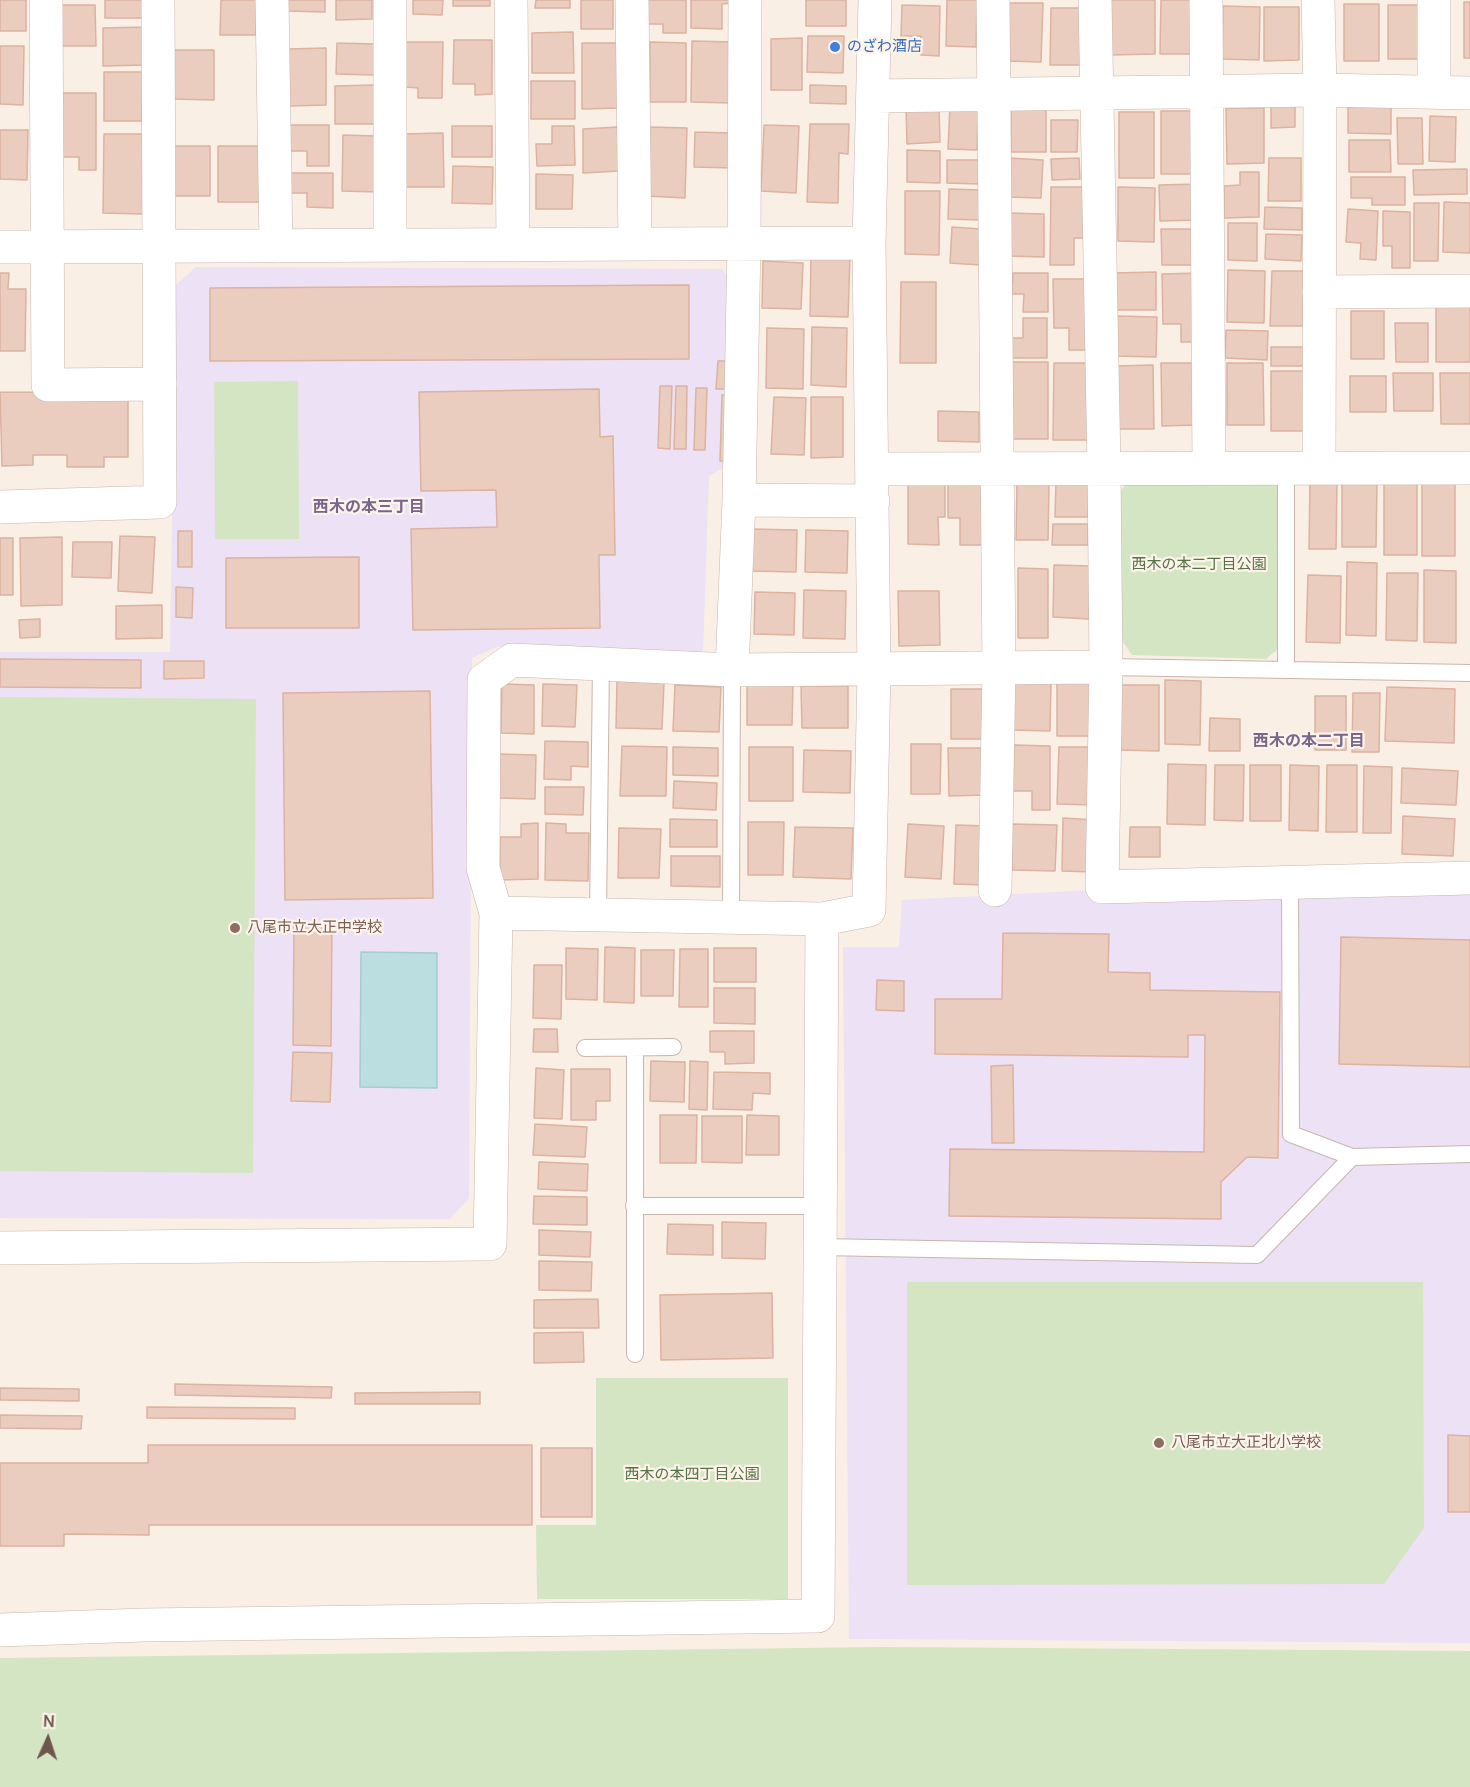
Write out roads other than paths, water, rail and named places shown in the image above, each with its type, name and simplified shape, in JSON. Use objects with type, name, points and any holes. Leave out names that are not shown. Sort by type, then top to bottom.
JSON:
[{"type":"street","points":[[46,0],[48,385],[160,384]]},
{"type":"street","points":[[0,507],[160,502],[158,0]]},
{"type":"street","points":[[272,0],[276,246]]},
{"type":"street","points":[[390,0],[390,245]]},
{"type":"street","points":[[511,0],[513,245]]},
{"type":"street","points":[[632,0],[635,244]]},
{"type":"street","points":[[732,670],[739,500],[744,243],[745,0]]},
{"type":"street","points":[[496,913],[822,919],[869,910],[874,671],[869,243],[875,0]]},
{"type":"street","points":[[993,0],[999,669],[995,890]]},
{"type":"street","points":[[1095,0],[1106,667],[1102,887],[1470,878]]},
{"type":"street","points":[[1206,0],[1209,468]]},
{"type":"street","points":[[1318,0],[1320,90],[1318,468]]},
{"type":"street","points":[[1434,0],[1434,92]]},
{"type":"street","points":[[874,96],[1320,90],[1470,93]]},
{"type":"street","points":[[0,247],[869,243]]},
{"type":"street","points":[[1319,292],[1470,291]]},
{"type":"street","points":[[872,469],[1470,468]]},
{"type":"street","points":[[739,500],[873,501]]},
{"type":"street","points":[[0,1248],[490,1244],[496,913],[483,868],[484,680],[512,660],[732,670],[874,671],[1106,667]]},
{"type":"street","points":[[0,1630],[144,1625],[818,1616],[822,919]]},
{"type":"lane","points":[[1286,468],[1286,670]]},
{"type":"lane","points":[[598,915],[602,664]]},
{"type":"lane","points":[[1106,667],[1470,673]]},
{"type":"lane","points":[[731,918],[732,670]]},
{"type":"lane","points":[[1290,883],[1291,1134],[1352,1157],[1470,1154]]},
{"type":"lane","points":[[585,1048],[673,1047]]},
{"type":"lane","points":[[635,1048],[635,1354]]},
{"type":"lane","points":[[820,1247],[1257,1255],[1352,1157]]},
{"type":"lane","points":[[634,1206],[820,1206]]},
{"type":"water","points":[[361,952],[437,953],[437,1088],[360,1087]]},
{"type":"place","name":"のざわ酒店","points":[[835,47]]},
{"type":"place","name":"八尾市立大正中学校","points":[[235,928]]},
{"type":"place","name":"八尾市立大正北小学校","points":[[1159,1443]]},
{"type":"district","name":"西木の本三丁目","points":[[369,508]]},
{"type":"district","name":"西木の本二丁目","points":[[1309,742]]},
{"type":"park label","name":"西木の本二丁目公園","points":[[1199,565]]},
{"type":"park label","name":"西木の本四丁目公園","points":[[692,1475]]}]
